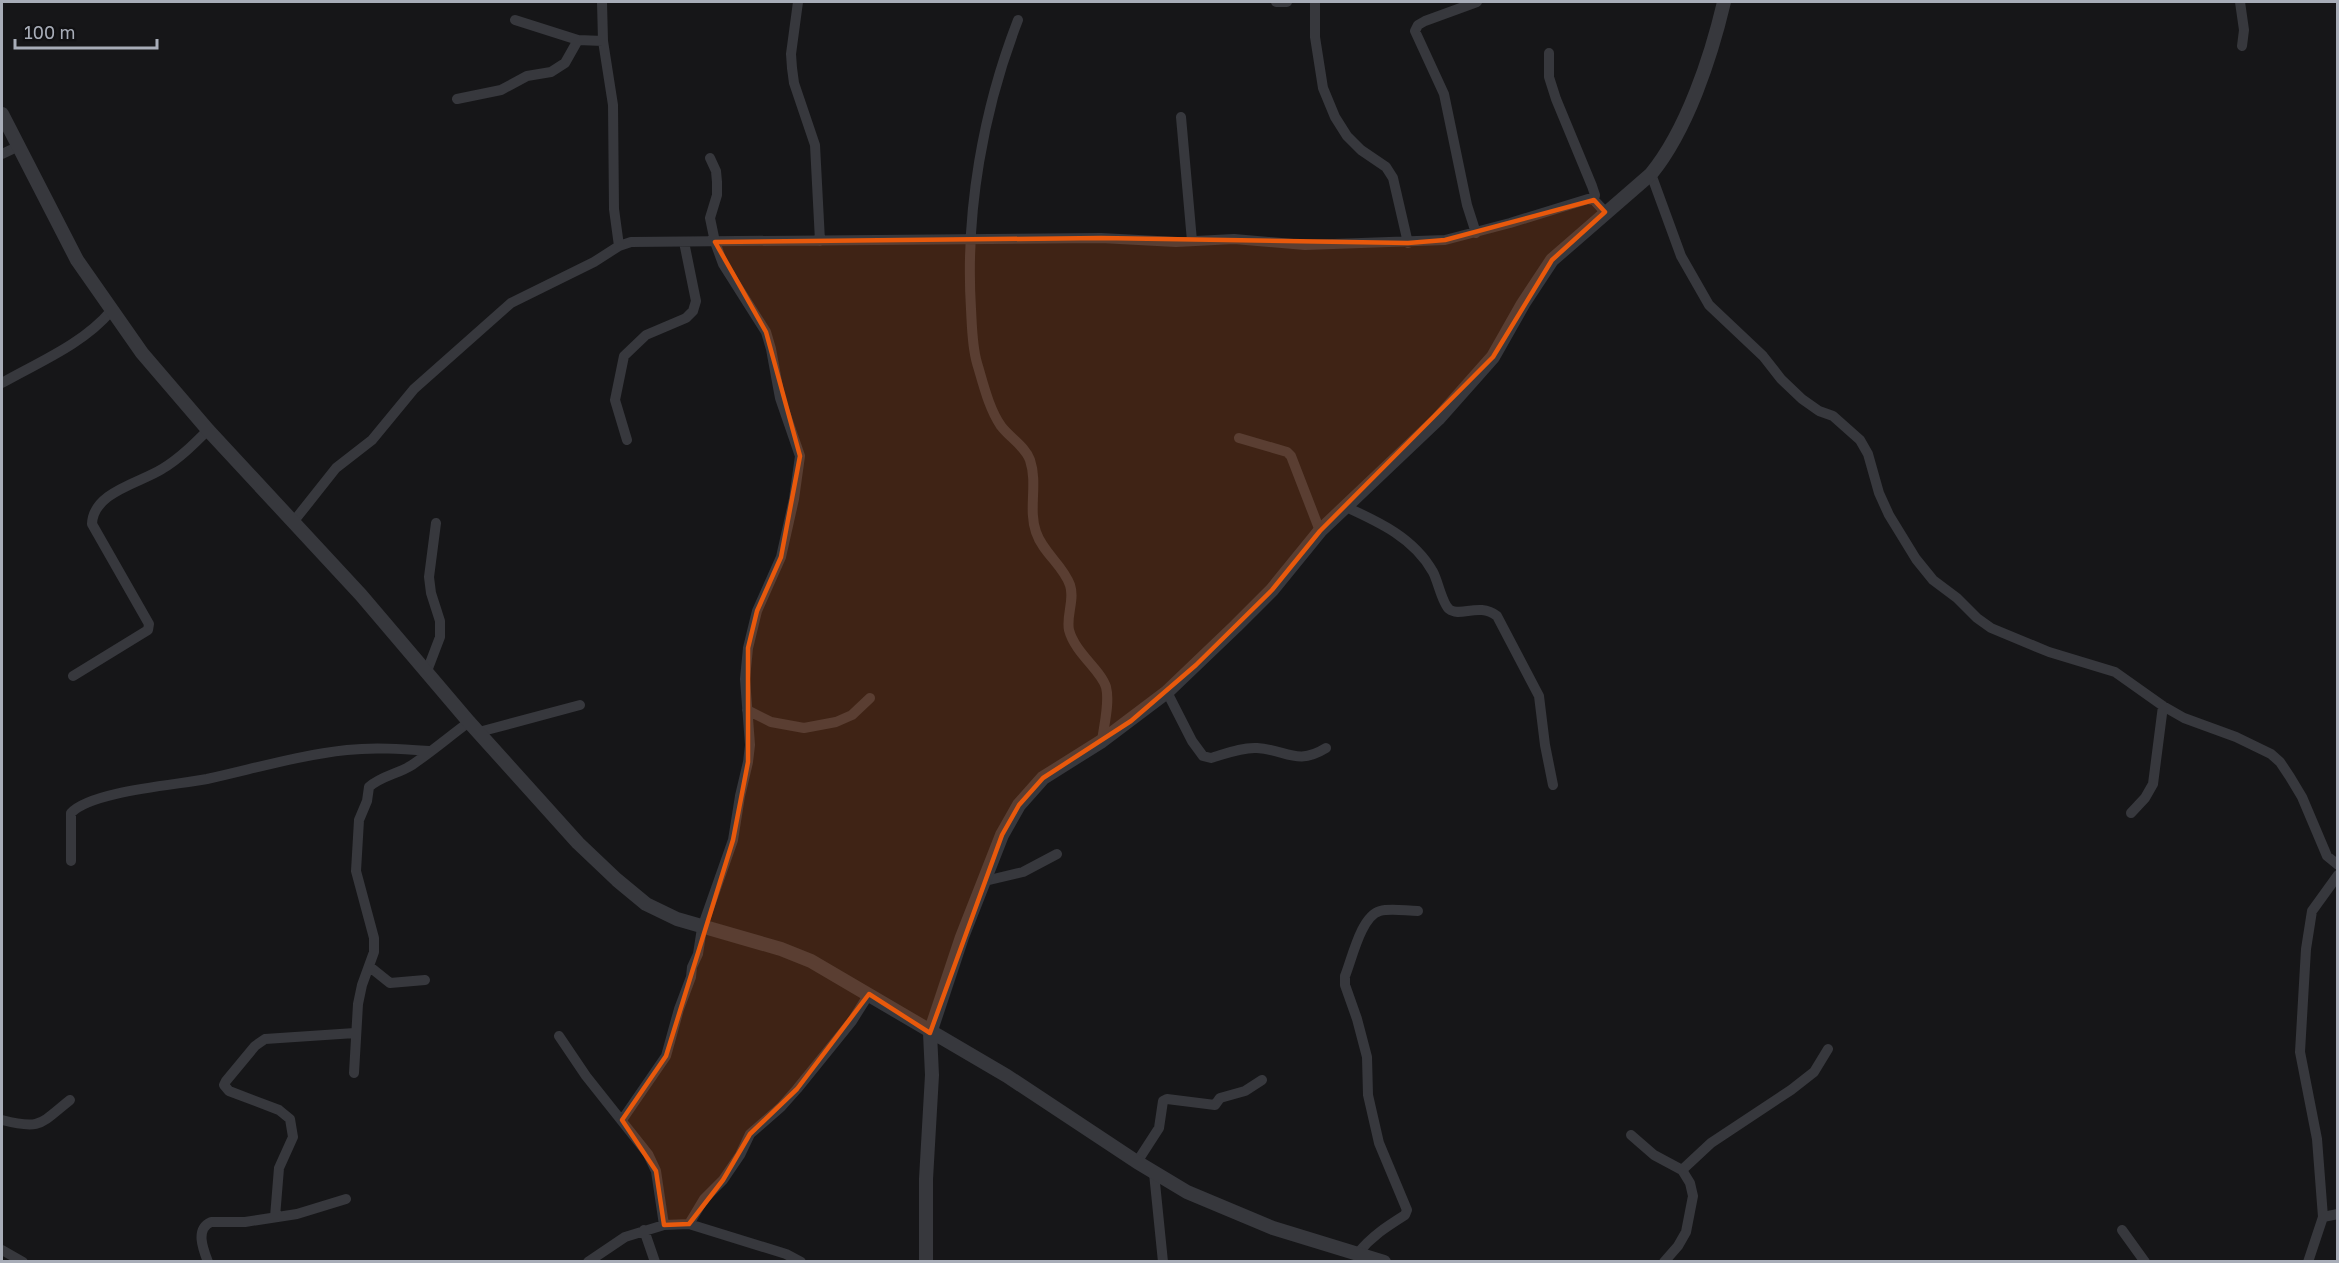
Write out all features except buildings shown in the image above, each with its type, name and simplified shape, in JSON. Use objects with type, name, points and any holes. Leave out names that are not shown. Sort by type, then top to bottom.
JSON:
[{"type":"street","points":[[602,2],[603,41],[612,105],[615,209],[619,246]]},
{"type":"street","points":[[798,2],[791,54],[792,68],[794,83],[815,145],[820,241]]},
{"type":"street","points":[[1276,2],[1287,2]]},
{"type":"street","points":[[1315,2],[1315,37],[1323,88],[1335,117],[1347,136],[1361,150],[1386,167],[1392,178],[1408,243]]},
{"type":"street","points":[[1476,233],[1467,205],[1444,94],[1415,30],[1425,21],[1477,2]]},
{"type":"street","points":[[926,1262],[926,1179],[932,1075],[930,1032],[962,937],[1002,835],[1019,805],[1043,778],[1102,741],[1167,692],[1272,590],[1320,531],[1438,419],[1493,357],[1523,304],[1552,260],[1651,174],[1662,161],[1704,70],[1724,2]]},
{"type":"street","points":[[2240,2],[2244,30],[2242,46]]},
{"type":"street","points":[[515,20],[578,40],[603,41]]},
{"type":"street","points":[[1018,20],[1008,45],[984,137],[971,238],[970,296],[976,359],[988,398],[1001,426],[1025,450],[1030,459],[1035,483],[1033,511],[1035,531],[1044,549],[1062,571],[1069,584],[1072,597],[1069,628],[1074,643],[1106,686],[1102,741]]},
{"type":"street","points":[[457,99],[501,90],[527,76],[551,72],[565,63],[578,40]]},
{"type":"street","points":[[1549,53],[1549,77],[1556,99],[1592,186],[1594,200],[1605,212]]},
{"type":"street","points":[[2,114],[77,260],[142,353],[208,430],[294,521],[428,671],[469,722],[578,843],[617,880],[646,904],[677,919],[811,961],[1007,1076],[1154,1173],[1187,1192],[1273,1228],[1358,1258],[1384,1262]]},
{"type":"street","points":[[1181,117],[1192,241]]},
{"type":"street","points":[[2,154],[19,146]]},
{"type":"street","points":[[622,1120],[666,1056],[691,977],[692,967],[698,954],[702,928],[736,827],[750,745],[745,679],[752,628],[757,611],[782,557],[800,456],[780,398],[766,332],[729,273],[715,242],[710,218],[717,195],[717,182],[716,171],[710,158]]},
{"type":"street","points":[[1651,174],[1682,256],[1708,305],[1763,356],[1781,379],[1802,399],[1819,411],[1833,416],[1860,440],[1868,454],[1879,493],[1889,515],[1916,559],[1933,580],[1991,628],[2049,652],[2115,672],[2184,718],[2257,747],[2280,762],[2302,797],[2327,856],[2337,865]]},
{"type":"street","points":[[294,521],[336,468],[372,441],[414,389],[511,303],[573,273],[619,246],[631,242],[1101,238],[1167,242],[1234,239],[1305,244],[1408,243],[1445,240],[1476,233],[1530,218],[1578,201],[1594,200]]},
{"type":"street","points":[[627,440],[615,400],[624,356],[646,335],[686,318],[693,311],[696,301],[684,242]]},
{"type":"street","points":[[2,383],[80,339],[99,326],[111,311]]},
{"type":"street","points":[[73,676],[148,630],[149,624],[92,524],[92,517],[111,494],[162,470],[208,430]]},
{"type":"street","points":[[1239,438],[1287,452],[1291,456],[1320,531]]},
{"type":"street","points":[[1346,507],[1389,527],[1403,538],[1432,570],[1448,609],[1455,612],[1487,610],[1497,616],[1539,696],[1553,785]]},
{"type":"street","points":[[428,671],[440,637],[440,621],[430,593],[429,577],[436,522]]},
{"type":"street","points":[[1167,692],[1192,741],[1203,756],[1211,758],[1258,748],[1304,757],[1312,756],[1326,748]]},
{"type":"street","points":[[747,710],[771,722],[804,728],[836,722],[852,715],[870,698]]},
{"type":"street","points":[[479,732],[580,705]]},
{"type":"street","points":[[2131,813],[2145,798],[2153,784],[2163,706]]},
{"type":"street","points":[[354,1072],[355,1033],[362,985],[374,952],[374,938],[356,871],[359,820],[367,801],[369,787],[376,781],[413,765],[469,722]]},
{"type":"street","points":[[71,861],[71,813],[76,807],[109,797],[208,779],[292,759],[347,750],[429,751]]},
{"type":"street","points":[[985,881],[1013,876],[1057,854]]},
{"type":"street","points":[[2308,1262],[2323,1217],[2317,1139],[2300,1052],[2301,1012],[2306,949],[2312,911],[2337,875]]},
{"type":"street","points":[[1358,1258],[1376,1234],[1405,1215],[1407,1210],[1379,1143],[1368,1095],[1367,1057],[1345,985],[1345,976],[1364,924],[1370,916],[1383,910],[1418,911]]},
{"type":"street","points":[[370,967],[390,983],[425,980]]},
{"type":"street","points":[[689,1224],[704,1199],[723,1180],[740,1155],[750,1134],[781,1107],[797,1089],[852,1021],[869,994]]},
{"type":"street","points":[[274,1217],[279,1168],[292,1137],[290,1119],[279,1110],[229,1091],[224,1085],[255,1046],[265,1039],[355,1033]]},
{"type":"street","points":[[559,1036],[586,1076],[648,1154],[656,1171],[664,1225]]},
{"type":"street","points":[[1682,1170],[1711,1143],[1791,1090],[1814,1071],[1828,1049]]},
{"type":"street","points":[[1137,1162],[1159,1128],[1164,1101],[1167,1099],[1215,1105],[1220,1098],[1245,1091],[1262,1080]]},
{"type":"street","points":[[2,1119],[34,1125],[42,1122],[70,1100]]},
{"type":"street","points":[[1631,1135],[1654,1155],[1682,1170],[1690,1184],[1693,1196],[1686,1232],[1678,1246],[1664,1262]]},
{"type":"street","points":[[1154,1173],[1163,1262]]},
{"type":"street","points":[[208,1262],[201,1239],[202,1230],[206,1224],[245,1222],[297,1214],[346,1199]]},
{"type":"street","points":[[2323,1217],[2337,1214]]},
{"type":"street","points":[[588,1262],[626,1237],[644,1230],[664,1225],[689,1224],[786,1254],[801,1262]]},
{"type":"street","points":[[644,1230],[655,1262]]},
{"type":"street","points":[[2122,1230],[2145,1262]]},
{"type":"street","points":[[2,1250],[23,1262]]},
{"type":"highlighted area","points":[[1594,200],[1605,212],[1552,260],[1493,357],[1320,531],[1272,590],[1196,665],[1131,721],[1043,778],[1019,805],[1002,835],[930,1033],[869,994],[797,1089],[750,1134],[723,1180],[689,1224],[664,1225],[656,1171],[622,1120],[666,1056],[733,840],[748,762],[748,648],[757,611],[781,557],[800,456],[766,332],[715,242],[1101,238],[1408,243],[1445,240]]}]
